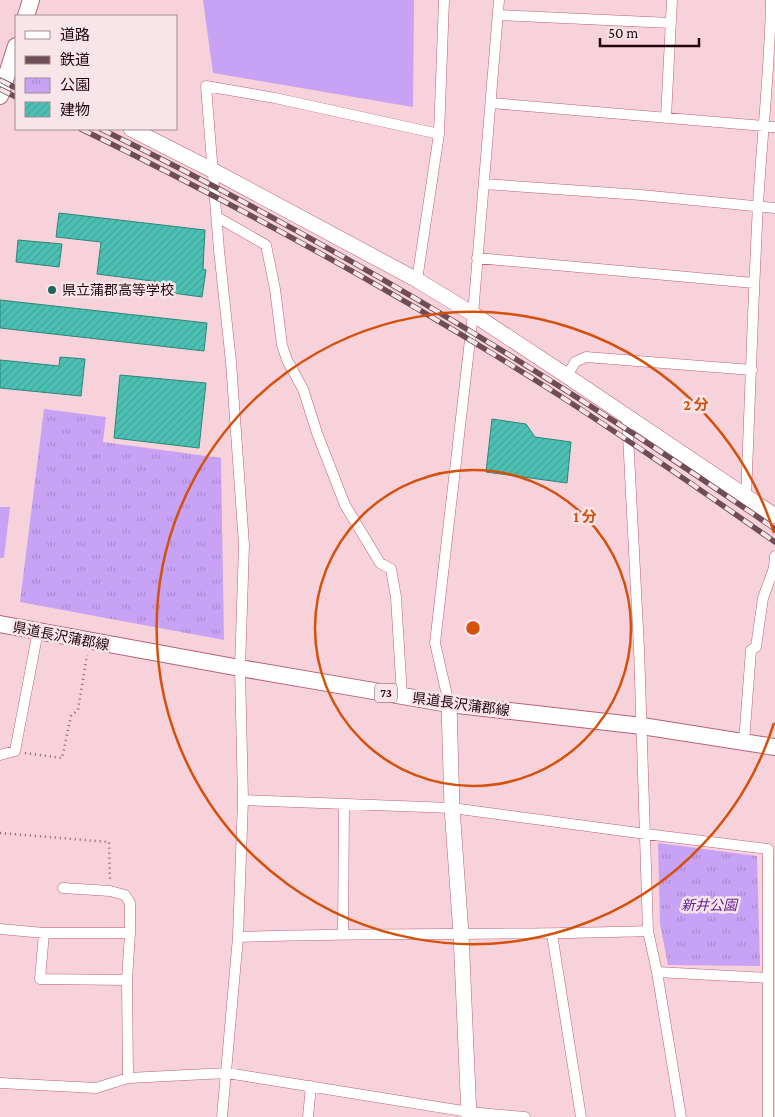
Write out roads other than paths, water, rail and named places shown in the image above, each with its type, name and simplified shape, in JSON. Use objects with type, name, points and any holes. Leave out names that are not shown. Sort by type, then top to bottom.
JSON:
[{"type":"main road","points":[[26,15],[31,0]]},
{"type":"main road","points":[[0,96],[13,69],[15,54]]},
{"type":"main road","name":"県道長沢蒲郡線","points":[[0,624],[449,704],[642,726],[775,747]]},
{"type":"street","points":[[417,280],[439,134],[444,0]]},
{"type":"street","points":[[469,1115],[452,808],[449,704],[435,643],[473,314],[499,0]]},
{"type":"street","points":[[666,117],[672,0]]},
{"type":"street","points":[[746,497],[758,207],[763,126],[773,45],[771,0]]},
{"type":"street","points":[[498,15],[671,23]]},
{"type":"street","points":[[222,1117],[238,937],[243,800],[240,668],[244,545],[232,372],[219,250],[206,86],[275,98],[439,134]]},
{"type":"street","points":[[491,102],[775,126]]},
{"type":"street","points":[[133,130],[214,171],[417,280],[473,314],[775,516]]},
{"type":"street","points":[[484,184],[641,194],[775,208]]},
{"type":"street","points":[[217,218],[266,245],[282,345],[287,360],[304,389],[317,434],[345,505],[380,563],[391,569],[396,597],[402,696]]},
{"type":"street","points":[[477,258],[754,283]]},
{"type":"street","points":[[567,376],[575,362],[586,357],[752,370]]},
{"type":"street","points":[[627,416],[642,726],[648,931],[658,972],[681,1117]]},
{"type":"street","points":[[744,742],[751,650],[756,647],[764,598],[774,568],[775,556]]},
{"type":"street","points":[[0,755],[15,751],[38,631]]},
{"type":"street","points":[[243,800],[452,808],[768,849],[768,1117]]},
{"type":"street","points":[[343,934],[344,805]]},
{"type":"street","points":[[63,888],[110,891],[125,895],[130,903],[127,980],[128,1078]]},
{"type":"street","points":[[0,929],[44,933],[130,933]]},
{"type":"street","points":[[238,937],[343,934],[552,934],[648,931]]},
{"type":"street","points":[[44,933],[40,979],[127,980]]},
{"type":"street","points":[[552,934],[581,1117]]},
{"type":"street","points":[[658,972],[767,978]]},
{"type":"street","points":[[0,1084],[96,1088],[128,1078],[227,1072],[469,1115],[525,1117]]},
{"type":"street","points":[[308,1117],[311,1086]]},
{"type":"railway","points":[[0,80],[15,88]]},
{"type":"railway","points":[[0,89],[15,96]]},
{"type":"railway","points":[[83,130],[257,219],[430,316],[602,423],[775,542]]},
{"type":"railway","points":[[103,130],[275,219],[446,316],[612,420],[775,529]]},
{"type":"place","name":"県立蒲郡高等学校","points":[[52,290]]},
{"type":"park label","name":"新井公園","points":[[709,905]]}]
